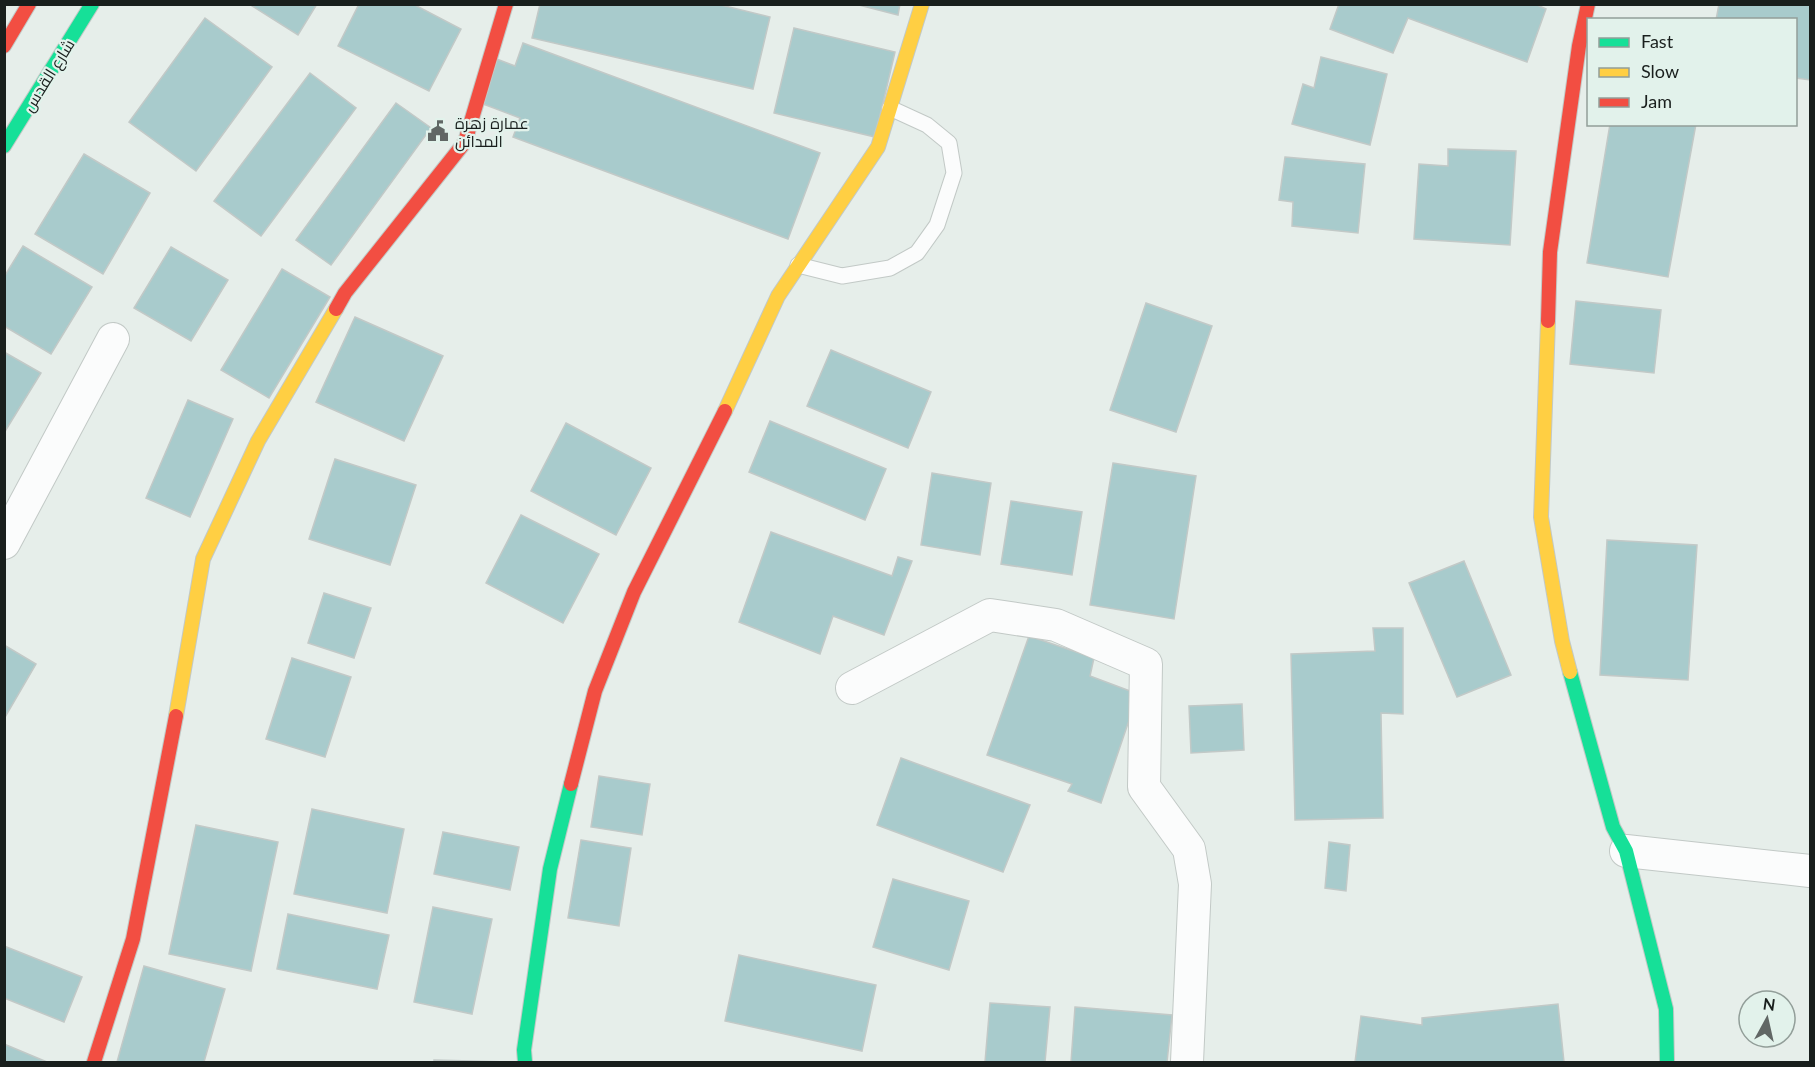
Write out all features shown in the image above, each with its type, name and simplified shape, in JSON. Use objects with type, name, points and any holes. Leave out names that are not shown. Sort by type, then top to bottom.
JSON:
[{"type":"street","points":[[4,46],[29,4]]},
{"type":"street","name":"شارع القدس","points":[[4,147],[92,4]]},
{"type":"street","points":[[94,1062],[133,939],[176,718],[203,559],[258,441],[345,293],[465,142],[506,4]]},
{"type":"street","points":[[525,1062],[524,1050],[550,869],[595,691],[634,591],[737,387],[778,296],[878,147],[922,4]]},
{"type":"street","points":[[1588,4],[1579,46],[1550,252],[1541,517],[1562,641],[1613,827],[1626,851],[1666,1009],[1667,1062]]},
{"type":"street","points":[[4,543],[113,339]]},
{"type":"street","points":[[852,688],[990,615],[1056,625],[1146,664],[1144,786],[1189,849],[1195,884],[1187,1062]]},
{"type":"street","points":[[1626,851],[1810,871]]},
{"type":"lane","points":[[798,265],[842,276],[890,268],[917,253],[937,225],[954,173],[949,143],[927,125],[890,108]]},
{"type":"building","points":[[249,4],[317,4],[298,35]]},
{"type":"building","points":[[359,4],[413,4],[461,29],[429,91],[338,46]]},
{"type":"building","points":[[540,4],[717,4],[770,17],[753,89],[532,38]]},
{"type":"building","points":[[855,4],[900,4],[898,15]]},
{"type":"building","points":[[1339,4],[1535,4],[1546,9],[1527,62],[1408,18],[1393,53],[1330,29]]},
{"type":"building","points":[[1719,4],[1810,4],[1810,80],[1797,78],[1797,18],[1716,18]]},
{"type":"building","points":[[205,18],[272,67],[196,171],[129,122]]},
{"type":"building","points":[[794,28],[895,52],[875,137],[774,113]]},
{"type":"building","points":[[523,43],[820,153],[788,239],[513,137],[520,118],[478,102],[494,58],[515,66]]},
{"type":"building","points":[[1321,57],[1387,74],[1370,145],[1292,124],[1303,84],[1314,88]]},
{"type":"building","points":[[310,73],[356,108],[261,236],[214,201]]},
{"type":"building","points":[[396,103],[431,128],[331,265],[296,240]]},
{"type":"building","points":[[1610,126],[1696,126],[1668,277],[1587,263]]},
{"type":"building","points":[[1448,149],[1516,151],[1510,245],[1414,239],[1419,164],[1448,166]]},
{"type":"building","points":[[84,154],[150,193],[103,274],[35,234]]},
{"type":"building","points":[[1285,157],[1365,164],[1358,233],[1292,226],[1293,202],[1279,200]]},
{"type":"building","points":[[23,246],[92,287],[51,354],[4,326],[4,277]]},
{"type":"building","points":[[171,247],[228,280],[191,341],[134,308]]},
{"type":"building","points":[[282,269],[330,297],[269,398],[221,370]]},
{"type":"building","points":[[1576,301],[1661,310],[1654,373],[1570,364]]},
{"type":"building","points":[[1146,303],[1212,326],[1176,432],[1110,410]]},
{"type":"building","points":[[355,317],[443,356],[404,441],[316,402]]},
{"type":"building","points":[[831,350],[931,392],[908,448],[807,406]]},
{"type":"building","points":[[4,352],[41,373],[4,433]]},
{"type":"building","points":[[188,400],[233,419],[190,517],[146,498]]},
{"type":"building","points":[[770,421],[886,469],[865,520],[749,472]]},
{"type":"building","points":[[566,423],[651,468],[616,535],[531,491]]},
{"type":"building","points":[[335,459],[416,485],[390,565],[309,539]]},
{"type":"building","points":[[1113,463],[1196,476],[1174,619],[1090,605]]},
{"type":"building","points":[[932,473],[991,483],[980,555],[921,545]]},
{"type":"building","points":[[1011,501],[1082,512],[1072,575],[1001,564]]},
{"type":"building","points":[[521,515],[599,554],[563,623],[486,583]]},
{"type":"building","points":[[771,532],[892,576],[898,557],[912,561],[884,635],[833,616],[820,654],[739,622]]},
{"type":"building","points":[[1607,540],[1697,545],[1688,680],[1600,675]]},
{"type":"building","points":[[1464,561],[1511,675],[1457,697],[1409,583]]},
{"type":"building","points":[[324,593],[371,608],[354,658],[308,643]]},
{"type":"building","points":[[1373,628],[1403,628],[1403,714],[1381,713],[1383,818],[1295,820],[1291,654],[1375,651]]},
{"type":"building","points":[[1029,636],[1094,658],[1090,676],[1138,694],[1101,803],[1068,791],[1072,784],[987,755]]},
{"type":"building","points":[[4,645],[36,664],[4,719]]},
{"type":"building","points":[[292,658],[351,677],[325,757],[266,739]]},
{"type":"building","points":[[1242,704],[1244,750],[1191,753],[1189,706]]},
{"type":"building","points":[[901,758],[1030,805],[1003,872],[877,825]]},
{"type":"building","points":[[599,776],[650,784],[642,835],[591,827]]},
{"type":"building","points":[[312,809],[404,829],[387,913],[294,894]]},
{"type":"building","points":[[196,825],[278,842],[251,971],[169,954]]},
{"type":"building","points":[[443,832],[519,847],[510,890],[434,874]]},
{"type":"building","points":[[581,840],[631,848],[619,926],[568,918]]},
{"type":"building","points":[[1329,842],[1350,845],[1346,891],[1325,888]]},
{"type":"building","points":[[893,879],[969,901],[949,970],[873,947]]},
{"type":"building","points":[[433,907],[492,919],[472,1014],[414,1002]]},
{"type":"building","points":[[288,914],[389,935],[377,989],[277,969]]},
{"type":"building","points":[[4,946],[82,977],[64,1022],[4,998]]},
{"type":"building","points":[[739,955],[876,985],[862,1051],[725,1021]]},
{"type":"building","points":[[144,966],[225,989],[204,1062],[117,1062]]},
{"type":"building","points":[[990,1003],[1050,1007],[1045,1062],[985,1062]]},
{"type":"building","points":[[1558,1004],[1564,1062],[1355,1062],[1361,1016],[1422,1025],[1422,1018]]},
{"type":"building","points":[[1075,1007],[1172,1015],[1167,1062],[1071,1062]]},
{"type":"building","points":[[4,1044],[47,1062],[4,1062]]},
{"type":"building","points":[[434,1060],[513,1062],[434,1062]]},
{"type":"traffic: fast","points":[[4,146],[92,4]]},
{"type":"traffic: fast","points":[[1570,672],[1613,827],[1626,851],[1666,1009],[1667,1062]]},
{"type":"traffic: fast","points":[[525,1062],[524,1050],[550,869],[571,784]]},
{"type":"traffic: slow","points":[[725,411],[778,296],[878,147],[922,4]]},
{"type":"traffic: slow","points":[[176,716],[203,559],[258,441],[336,309]]},
{"type":"traffic: slow","points":[[1548,321],[1541,517],[1562,641],[1570,672]]},
{"type":"traffic: jam","points":[[4,46],[29,4]]},
{"type":"traffic: jam","points":[[336,309],[345,293],[465,142],[506,4]]},
{"type":"traffic: jam","points":[[1548,321],[1550,252],[1579,46],[1588,4]]},
{"type":"traffic: jam","points":[[571,784],[595,691],[634,592],[725,411]]},
{"type":"traffic: jam","points":[[94,1062],[133,939],[176,716]]},
{"type":"place","name":"عمارة زهرة المدائن","points":[[438,131]]}]
